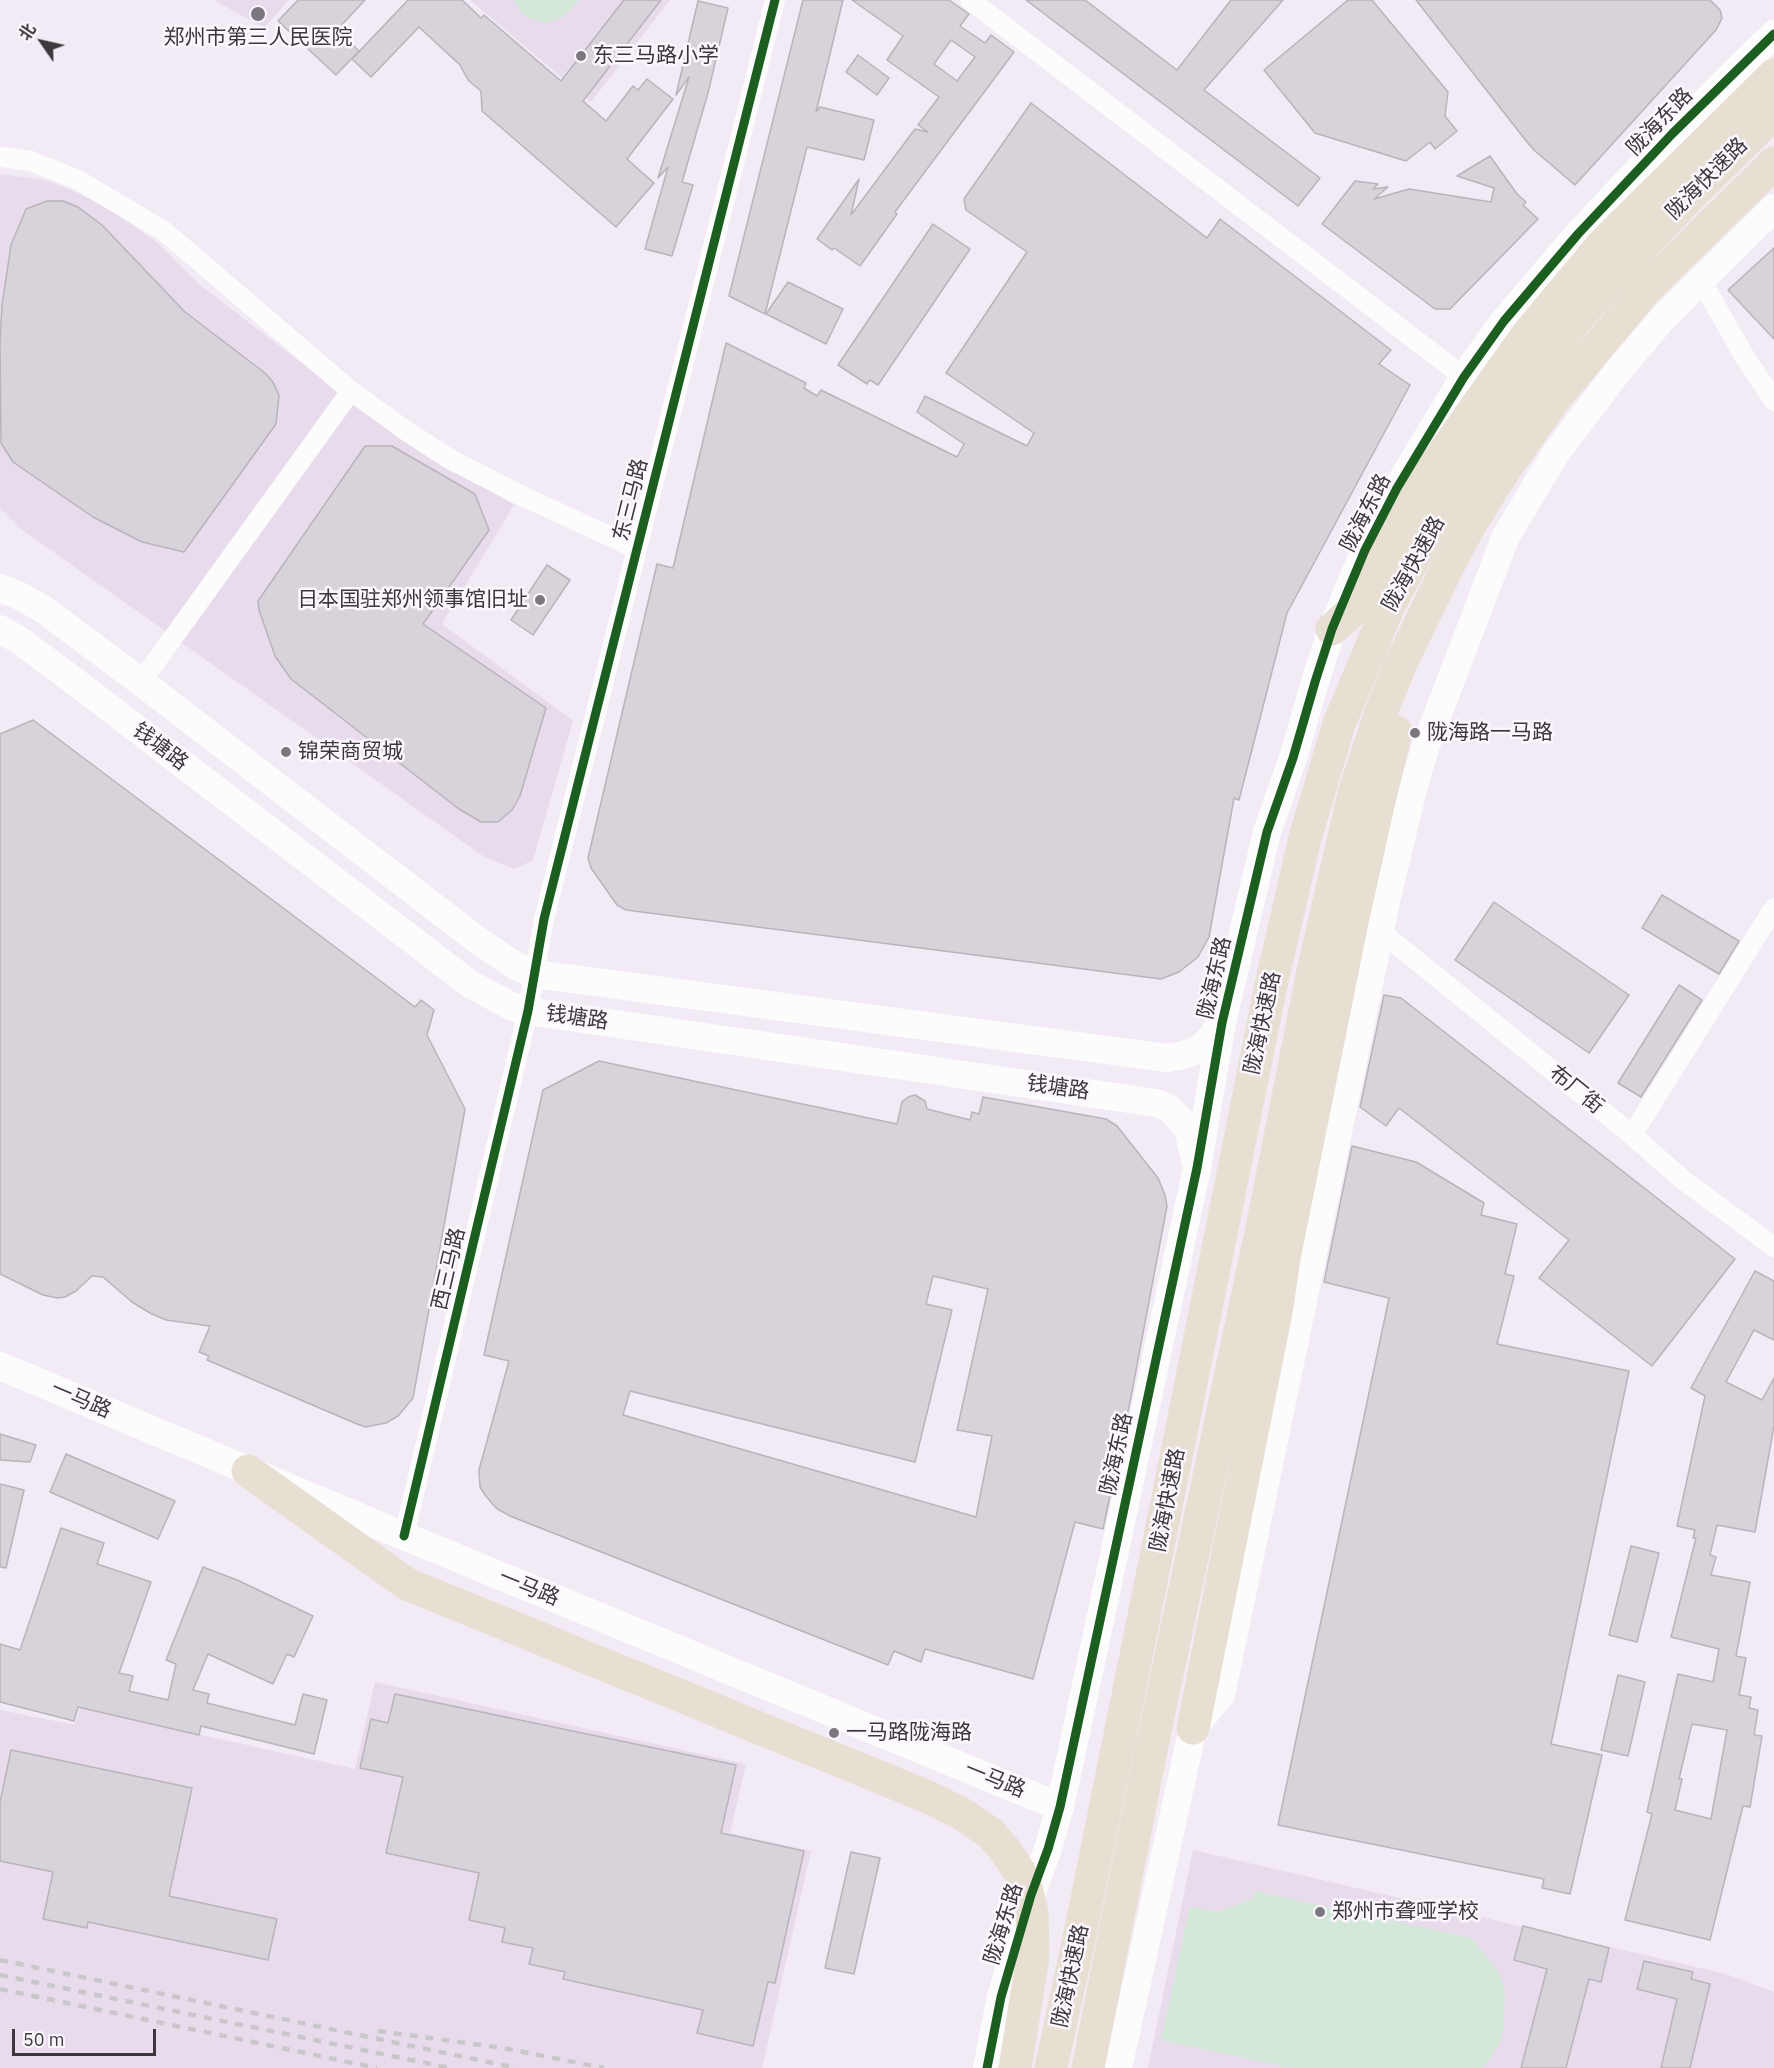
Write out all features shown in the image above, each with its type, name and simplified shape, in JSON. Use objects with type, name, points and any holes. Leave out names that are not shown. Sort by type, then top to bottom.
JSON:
[{"type":"highway","points":[[1332,629],[1358,606],[1408,503],[1527,335],[1602,245],[1774,75]]},
{"type":"highway","name":"陇海快速路","points":[[1051,2068],[1082,1929],[1273,974],[1305,838],[1339,724],[1389,606],[1429,531],[1532,379],[1576,320],[1622,267],[1774,113]]},
{"type":"highway","name":"陇海快速路","points":[[1088,2068],[1151,1750],[1330,893],[1354,794],[1381,712],[1401,663],[1448,566],[1499,478],[1552,402],[1647,288],[1774,163]]},
{"type":"highway","points":[[1193,1728],[1277,1306],[1284,1258],[1378,801],[1400,719],[1432,644],[1448,597],[1448,566]]},
{"type":"highway","points":[[248,1471],[407,1584],[928,1797],[962,1814],[990,1833],[1019,1871],[1032,1913],[1033,1958],[1015,2068]]},
{"type":"street","name":"东三马路","points":[[528,1011],[544,919],[775,0]]},
{"type":"street","points":[[970,0],[1464,377]]},
{"type":"street","name":"陇海东路","points":[[987,2068],[1001,1997],[1060,1807],[1197,1168],[1222,1023],[1267,832],[1293,758],[1332,629],[1365,550],[1398,488],[1464,377],[1504,321],[1578,234],[1672,134],[1774,34]]},
{"type":"street","points":[[0,157],[31,161],[78,180],[164,231],[351,391],[448,458],[518,494],[638,549]]},
{"type":"street","points":[[1118,2068],[1193,1728],[1221,1695],[1380,931],[1414,785],[1426,745],[1506,536],[1557,453],[1618,371],[1664,317],[1774,208]]},
{"type":"street","points":[[1701,280],[1743,354],[1774,401]]},
{"type":"street","points":[[141,682],[351,391]]},
{"type":"street","name":"钱塘路","points":[[0,588],[43,609],[476,939],[516,966],[535,974],[1167,1058],[1184,1056],[1199,1049],[1222,1023]]},
{"type":"street","name":"钱塘路","points":[[0,629],[19,640],[79,684],[470,984],[511,1006],[528,1011],[1156,1103],[1169,1108],[1185,1125],[1197,1168]]},
{"type":"street","points":[[1632,1135],[1774,908]]},
{"type":"street","name":"布厂街","points":[[1380,931],[1632,1135],[1682,1179],[1774,1247]]},
{"type":"street","name":"西三马路","points":[[404,1536],[528,1011]]},
{"type":"street","name":"一马路","points":[[0,1366],[1060,1807]]},
{"type":"shaded area","name":"郑州市第三人民医院","points":[[214,0],[289,0],[264,28]]},
{"type":"shaded area","name":"东三马路小学","points":[[470,0],[670,0],[591,102]]},
{"type":"shaded area","points":[[0,174],[44,180],[106,207],[158,243],[200,285],[372,417],[410,444],[514,505],[442,624],[573,721],[533,860],[514,869],[483,856],[21,529],[0,508]]},
{"type":"shaded area","points":[[375,1682],[746,1764],[730,1833],[811,1851],[762,2068],[0,2068],[0,1710],[75,1725],[80,1708],[355,1769]]},
{"type":"shaded area","name":"郑州市聋哑学校","points":[[1193,1850],[1726,1974],[1774,1992],[1774,2068],[1148,2068]]},
{"type":"green space","points":[[514,0],[579,0],[563,17],[545,23],[527,17],[520,11]]},
{"type":"green space","points":[[1255,1891],[1472,1938],[1498,1971],[1505,1990],[1504,2027],[1499,2044],[1489,2060],[1482,2068],[1292,2068],[1161,2040],[1190,1906],[1218,1912],[1253,1898]]},
{"type":"building","points":[[298,0],[365,0],[337,30],[359,51],[336,75],[278,21]]},
{"type":"building","points":[[408,0],[462,0],[481,18],[484,15],[561,81],[624,0],[661,0],[583,101],[606,121],[633,86],[638,90],[647,79],[673,99],[627,159],[654,183],[616,227],[482,111],[481,91],[468,80],[460,65],[419,27],[371,77],[352,59]]},
{"type":"building","points":[[803,0],[843,0],[816,112],[820,107],[874,120],[864,160],[807,147],[765,314],[729,296]]},
{"type":"building","points":[[852,0],[949,0],[969,14],[960,26],[985,43],[991,35],[1014,52],[895,212],[897,214],[860,266],[817,239],[859,179],[851,215],[915,129],[928,132],[918,125],[939,97],[887,60],[903,36]],"holes":[[[951,40],[975,57],[957,81],[934,64]]]},
{"type":"building","points":[[1026,0],[1085,0],[1177,70],[1231,0],[1283,0],[1204,90],[1320,178],[1298,206]]},
{"type":"building","points":[[1348,0],[1372,0],[1448,92],[1445,116],[1457,131],[1435,149],[1430,142],[1406,161],[1315,133],[1264,70]]},
{"type":"building","points":[[1416,0],[1710,0],[1720,10],[1722,18],[1716,30],[1575,185],[1527,142]]},
{"type":"building","points":[[698,1],[728,8],[708,93],[682,182],[693,185],[672,256],[645,249],[668,167],[658,178],[689,77],[676,95]]},
{"type":"building","points":[[858,55],[889,78],[877,95],[846,72]]},
{"type":"building","points":[[1031,103],[1207,238],[1220,219],[1391,350],[1379,364],[1410,385],[1287,613],[1239,800],[1234,798],[1209,937],[1198,957],[1179,972],[1161,979],[626,910],[617,905],[591,868],[588,858],[657,564],[673,568],[726,343],[806,383],[804,388],[817,396],[821,390],[957,457],[964,444],[917,412],[925,396],[1027,446],[1034,433],[946,373],[1027,252],[966,210],[964,199]]},
{"type":"building","points":[[1490,156],[1517,194],[1526,202],[1523,205],[1538,219],[1450,309],[1435,309],[1322,224],[1355,181],[1378,184],[1373,189],[1388,187],[1374,199],[1409,189],[1491,202],[1494,188],[1457,176]]},
{"type":"building","points":[[47,201],[63,201],[78,207],[102,225],[185,312],[265,373],[273,382],[279,395],[276,424],[184,552],[142,542],[93,517],[13,462],[1,443],[0,342],[2,305],[11,245],[26,209]]},
{"type":"building","points":[[933,224],[970,249],[878,385],[870,380],[867,384],[838,365]]},
{"type":"building","points":[[1774,248],[1774,339],[1728,290]]},
{"type":"building","points":[[788,282],[843,309],[826,344],[766,314]]},
{"type":"building","points":[[365,446],[392,446],[475,494],[489,530],[423,624],[546,708],[520,796],[512,810],[498,822],[481,822],[459,809],[291,679],[275,656],[258,601]]},
{"type":"building","name":"日本国驻郑州领事馆旧址","points":[[547,565],[570,580],[533,635],[511,620]]},
{"type":"building","points":[[33,720],[415,1007],[421,1000],[434,1010],[427,1035],[465,1109],[413,1398],[398,1416],[386,1423],[366,1427],[357,1424],[207,1360],[209,1356],[199,1352],[210,1326],[166,1320],[150,1313],[132,1302],[103,1277],[92,1276],[76,1291],[65,1297],[57,1298],[43,1295],[0,1274],[0,734]]},
{"type":"building","points":[[1662,895],[1739,941],[1719,974],[1642,928]]},
{"type":"building","points":[[1494,902],[1629,995],[1589,1053],[1455,960]]},
{"type":"building","points":[[1679,985],[1702,1000],[1641,1097],[1618,1083]]},
{"type":"building","points":[[1384,995],[1401,998],[1735,1259],[1652,1366],[1539,1278],[1569,1240],[1399,1108],[1386,1126],[1360,1107]]},
{"type":"building","points":[[599,1061],[897,1124],[902,1102],[915,1095],[925,1101],[927,1109],[970,1120],[972,1112],[979,1114],[983,1097],[1106,1119],[1117,1126],[1158,1178],[1167,1206],[1130,1402],[1103,1529],[1075,1522],[1033,1679],[925,1649],[921,1662],[894,1651],[888,1665],[510,1516],[496,1508],[485,1495],[480,1487],[479,1470],[509,1361],[484,1355],[543,1090]],"holes":[[[933,1276],[988,1289],[957,1430],[992,1436],[976,1517],[623,1415],[630,1391],[915,1462],[952,1310],[926,1304]]]},
{"type":"building","points":[[1352,1146],[1416,1162],[1484,1203],[1481,1215],[1517,1224],[1505,1274],[1514,1276],[1497,1344],[1629,1371],[1551,1744],[1602,1755],[1570,1894],[1542,1888],[1544,1879],[1278,1825],[1389,1298],[1324,1282]]},
{"type":"building","points":[[1755,1271],[1774,1281],[1774,1340],[1754,1330],[1726,1382],[1762,1400],[1774,1378],[1774,1426],[1755,1532],[1717,1525],[1710,1555],[1716,1557],[1711,1575],[1750,1582],[1736,1656],[1746,1658],[1739,1695],[1751,1697],[1749,1708],[1758,1710],[1754,1735],[1762,1736],[1750,1807],[1743,1806],[1710,1940],[1625,1920],[1652,1814],[1647,1812],[1678,1674],[1713,1682],[1719,1649],[1671,1637],[1696,1538],[1693,1538],[1695,1530],[1677,1526],[1705,1396],[1691,1388]],"holes":[[[1692,1724],[1727,1730],[1711,1819],[1675,1810],[1682,1779],[1679,1779]]]},
{"type":"building","points":[[0,1434],[36,1445],[30,1462],[0,1460]]},
{"type":"building","points":[[66,1454],[175,1501],[158,1539],[50,1492]]},
{"type":"building","points":[[0,1484],[24,1490],[6,1568],[0,1567]]},
{"type":"building","points":[[61,1528],[104,1543],[97,1564],[151,1582],[119,1673],[133,1676],[129,1691],[168,1700],[176,1664],[166,1660],[203,1567],[237,1580],[313,1616],[294,1657],[287,1654],[273,1684],[208,1654],[193,1690],[209,1694],[207,1703],[295,1725],[303,1694],[327,1700],[314,1754],[201,1726],[199,1735],[78,1707],[74,1721],[0,1702],[0,1644],[20,1650]]},
{"type":"building","points":[[1631,1546],[1659,1553],[1637,1642],[1609,1635]]},
{"type":"building","points":[[1618,1675],[1645,1682],[1628,1756],[1601,1750]]},
{"type":"building","points":[[395,1694],[736,1765],[721,1833],[804,1851],[775,1983],[768,1982],[753,2046],[697,2033],[703,2010],[563,1979],[565,1972],[529,1964],[533,1948],[502,1942],[505,1928],[469,1920],[479,1873],[386,1853],[403,1777],[360,1768],[371,1719],[388,1723]]},
{"type":"building","points":[[11,1750],[192,1788],[169,1896],[277,1919],[268,1960],[88,1922],[87,1928],[43,1919],[53,1872],[0,1861],[0,1802]]},
{"type":"building","points":[[851,1852],[880,1858],[854,1974],[825,1968]]},
{"type":"building","points":[[1523,1926],[1609,1948],[1601,1982],[1589,1979],[1566,2068],[1521,2068],[1547,1969],[1514,1960]]},
{"type":"building","points":[[1644,1961],[1693,1972],[1691,1979],[1710,1984],[1690,2068],[1661,2068],[1677,1999],[1637,1989]]},
{"type":"railway","points":[[0,1960],[517,2068]]},
{"type":"railway","points":[[0,1975],[450,2068]]},
{"type":"railway","points":[[0,1989],[377,2068]]},
{"type":"railway","points":[[378,2031],[503,2048],[604,2068]]},
{"type":"cycle path","points":[[404,1536],[528,1011],[544,919],[775,0]]},
{"type":"cycle path","points":[[987,2068],[1001,1997],[1060,1807],[1197,1168],[1222,1023],[1267,832],[1293,758],[1332,629],[1365,550],[1397,488],[1464,377],[1504,321],[1578,234],[1672,134],[1774,34]]},
{"type":"place","name":"郑州市第三人民医院","points":[[258,14]]},
{"type":"place","name":"东三马路小学","points":[[581,56]]},
{"type":"place","name":"日本国驻郑州领事馆旧址","points":[[540,600]]},
{"type":"place","name":"陇海路一马路","points":[[1415,733]]},
{"type":"place","name":"锦荣商贸城","points":[[286,752]]},
{"type":"place","name":"一马路陇海路","points":[[834,1733]]},
{"type":"place","name":"郑州市聋哑学校","points":[[1320,1912]]}]
